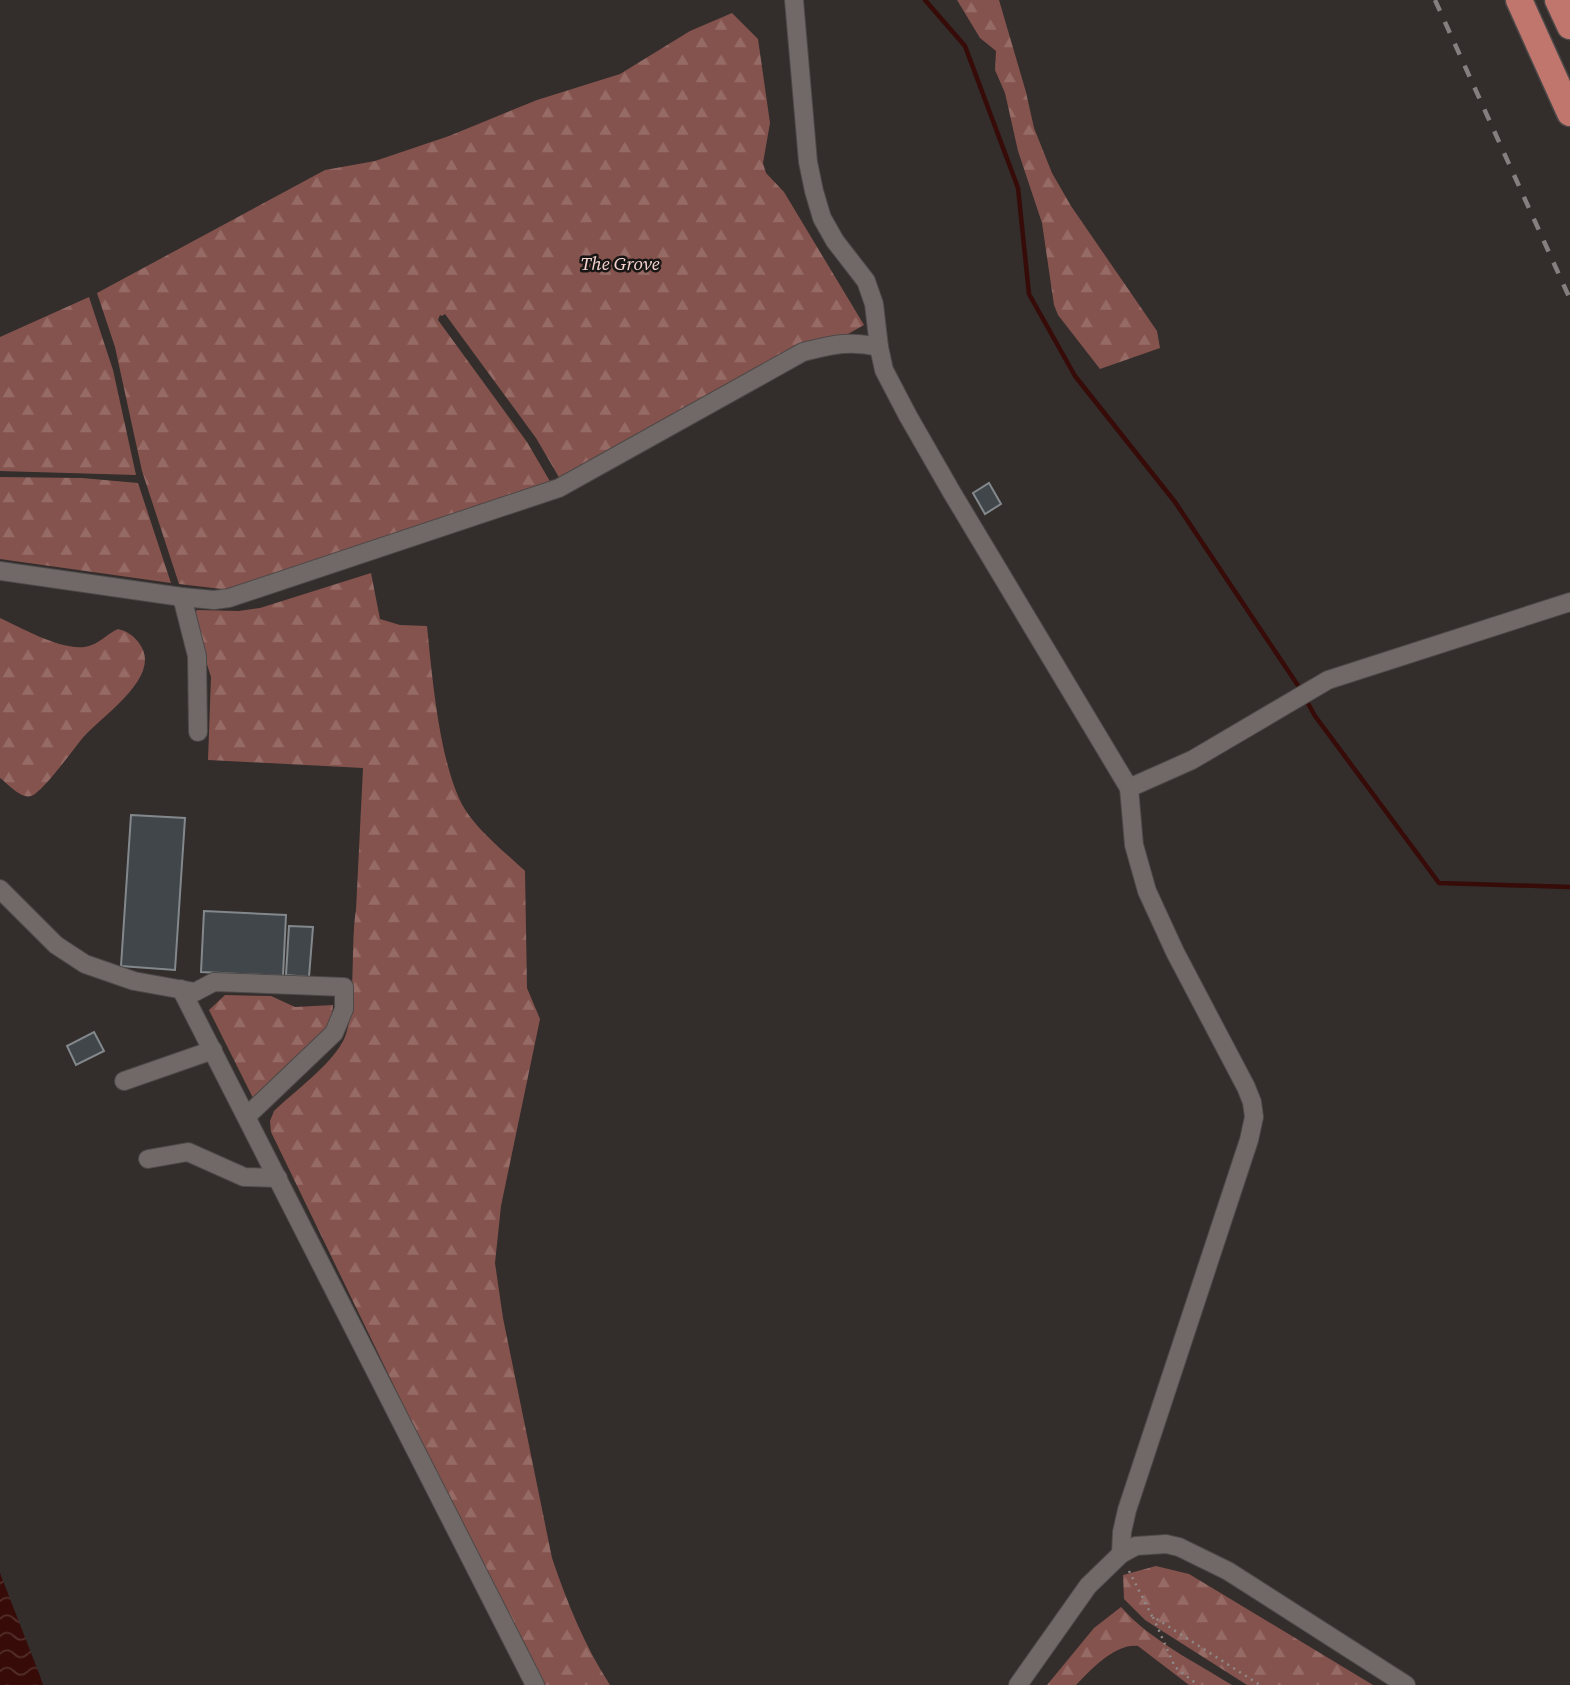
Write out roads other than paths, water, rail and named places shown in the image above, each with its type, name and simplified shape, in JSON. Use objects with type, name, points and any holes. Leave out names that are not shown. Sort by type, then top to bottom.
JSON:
[{"type":"highway","points":[[1519,0],[1570,113]]},
{"type":"highway","points":[[1558,0],[1570,26]]},
{"type":"lane","points":[[794,0],[808,162],[814,191],[822,218],[835,241],[866,281],[874,304],[878,347],[884,369],[908,416],[1129,788],[1133,845],[1147,891],[1175,953],[1252,1102],[1254,1117],[1236,1184],[1127,1510],[1121,1554]]},
{"type":"lane","points":[[0,571],[182,597],[214,600],[229,597],[559,488],[803,352],[841,343],[858,342],[878,347]]},
{"type":"lane","points":[[182,597],[198,656],[198,732]]},
{"type":"lane","points":[[1129,788],[1192,760],[1328,680],[1570,602]]},
{"type":"lane","points":[[0,889],[56,945],[85,964],[134,981],[195,992],[214,982],[344,987],[344,1009],[334,1033],[247,1116]]},
{"type":"lane","points":[[181,989],[535,1685]]},
{"type":"lane","points":[[124,1081],[213,1050]]},
{"type":"lane","points":[[148,1159],[188,1152],[244,1177],[278,1178]]},
{"type":"lane","points":[[1018,1685],[1088,1586],[1121,1554],[1136,1546],[1166,1544],[1206,1559],[1406,1685]]},
{"type":"water","points":[[0,1573],[40,1676],[43,1685],[0,1685]]},
{"type":"waterway","points":[[925,0],[965,46],[1018,188],[1029,294],[1075,376],[1175,502],[1301,690]]},
{"type":"waterway","points":[[1305,698],[1315,716],[1439,883],[1570,887]]},
{"type":"railway","points":[[1435,0],[1570,299]]},
{"type":"park label","name":"The Grove","points":[[620,263]]}]
